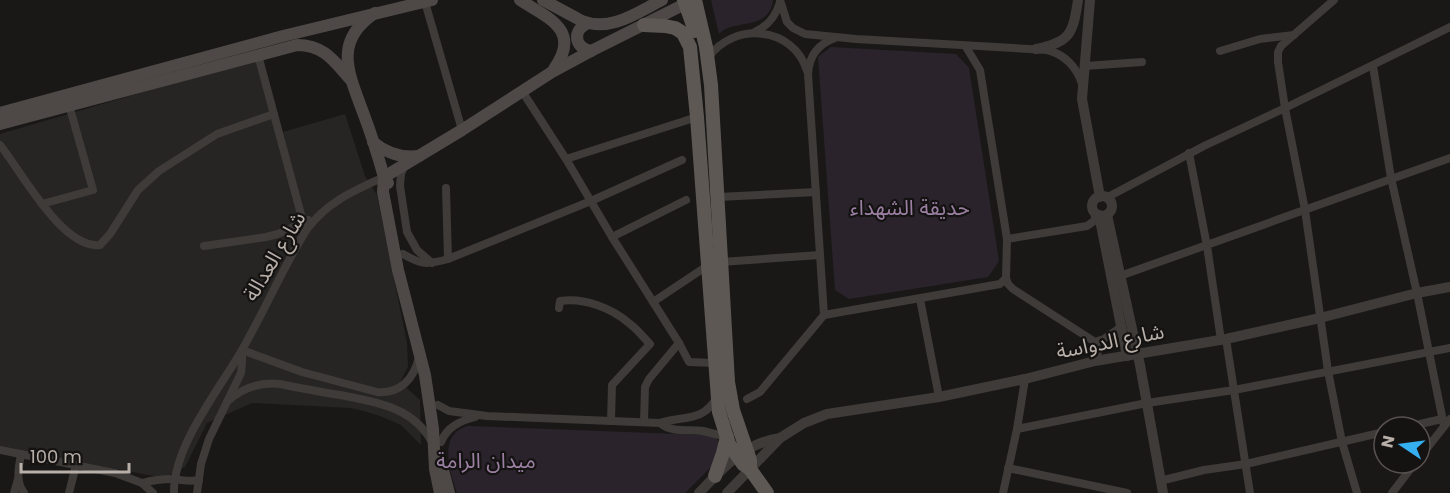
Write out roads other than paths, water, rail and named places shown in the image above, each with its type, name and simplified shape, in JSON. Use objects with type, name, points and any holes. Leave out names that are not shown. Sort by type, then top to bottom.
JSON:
[{"type":"main road","points":[[520,0],[553,21],[562,31],[565,43],[563,56],[552,72]]},
{"type":"main road","points":[[543,0],[569,15],[588,23],[601,25],[615,23],[662,0]]},
{"type":"main road","points":[[0,113],[285,42],[375,13],[429,1]]},
{"type":"main road","points":[[384,177],[552,72],[689,1],[699,40],[707,53],[711,85],[729,388],[745,466],[750,469],[767,493]]},
{"type":"main road","points":[[375,13],[360,25],[350,42],[347,61],[351,80],[384,177],[391,189],[414,302],[430,362],[438,405],[435,469],[440,493]]},
{"type":"main road","points":[[588,23],[580,28],[577,40],[582,48],[591,51]]},
{"type":"main road","points":[[644,25],[670,26],[679,30],[686,37],[690,47],[717,397],[726,437],[741,452]]},
{"type":"main road","points":[[0,124],[258,55],[285,42],[318,49],[330,57],[351,80]]},
{"type":"main road","points":[[373,142],[394,154],[406,157],[419,156]]},
{"type":"main road","points":[[384,177],[383,192],[396,259],[408,313],[419,348],[433,429],[449,493]]},
{"type":"main road","points":[[715,476],[726,437]]},
{"type":"street","points":[[752,34],[771,21],[780,0]]},
{"type":"street","points":[[780,0],[787,22],[797,31],[805,34],[836,38],[1036,49],[1060,55],[1067,60],[1079,77],[1084,114],[1103,197]]},
{"type":"street","points":[[1036,49],[1057,43],[1066,37],[1074,24],[1078,0]]},
{"type":"street","points":[[1082,92],[1090,0]]},
{"type":"street","points":[[1334,0],[1281,46],[1278,52],[1278,62],[1305,210],[1320,318],[1342,442],[1357,493]]},
{"type":"street","points":[[429,1],[462,130]]},
{"type":"street","points":[[1132,355],[1120,276],[1101,215],[1093,210],[1092,204],[1095,199],[1450,30]]},
{"type":"street","points":[[707,53],[712,52],[723,42],[738,36],[771,34],[788,42],[801,56],[808,74]]},
{"type":"street","points":[[1220,51],[1260,39],[1294,35]]},
{"type":"street","points":[[824,315],[808,74],[813,53],[823,43],[836,38]]},
{"type":"street","points":[[966,46],[980,70],[1007,238],[1006,278],[1008,284],[1095,342],[1098,352],[1095,361]]},
{"type":"street","points":[[258,55],[303,222]]},
{"type":"street","points":[[1085,66],[1142,62]]},
{"type":"street","points":[[1373,66],[1391,178],[1445,421],[1432,440]]},
{"type":"street","points":[[522,91],[689,362],[714,363]]},
{"type":"street","points":[[42,204],[93,189],[69,105]]},
{"type":"street","points":[[0,146],[57,222],[76,238],[89,244],[100,244],[110,234],[138,190],[159,171],[217,134],[274,114]]},
{"type":"street","points":[[566,159],[697,117]]},
{"type":"street","points":[[1189,153],[1234,390],[1250,493]]},
{"type":"street","points":[[1120,276],[1450,158]]},
{"type":"street","points":[[404,254],[419,263],[448,259],[591,201],[682,160]]},
{"type":"street","points":[[405,164],[400,186],[407,232],[417,250],[432,263]]},
{"type":"street","name":"شارع العدالة","points":[[174,492],[178,465],[191,435],[242,350],[303,236],[318,215],[338,199],[384,177]]},
{"type":"street","points":[[446,188],[448,259]]},
{"type":"street","points":[[718,197],[816,192]]},
{"type":"street","points":[[1007,238],[1087,226],[1101,215],[1110,212],[1112,206],[1109,200],[1103,197]]},
{"type":"street","points":[[612,237],[686,200]]},
{"type":"street","points":[[204,246],[278,234],[318,215]]},
{"type":"street","points":[[1101,215],[1121,327],[1147,403],[1163,493]]},
{"type":"street","points":[[721,262],[820,255]]},
{"type":"street","points":[[653,302],[707,266]]},
{"type":"street","points":[[747,399],[760,392],[824,315],[1000,284],[1006,278]]},
{"type":"street","name":"شارع الدواسة","points":[[727,493],[780,438],[804,423],[827,414],[939,397],[1095,361],[1223,339],[1450,287]]},
{"type":"street","points":[[920,298],[939,397]]},
{"type":"street","points":[[559,308],[560,301],[571,299],[608,309],[630,323],[650,345],[612,385],[611,420]]},
{"type":"street","points":[[1095,342],[1104,339],[1121,327]]},
{"type":"street","points":[[644,422],[645,387],[679,343]]},
{"type":"street","points":[[197,493],[201,464],[209,439],[241,374],[242,350],[302,372],[384,393],[399,389],[410,376],[418,362],[419,348]]},
{"type":"street","points":[[1017,429],[1450,348]]},
{"type":"street","points":[[1003,493],[1025,379]]},
{"type":"street","points":[[229,400],[246,388],[266,383],[374,401],[409,416],[437,446],[444,434],[454,425],[469,419],[487,416]]},
{"type":"street","points":[[438,405],[449,411],[487,416],[660,423],[702,414],[717,397]]},
{"type":"street","points":[[660,423],[669,428],[726,437]]},
{"type":"street","points":[[1160,481],[1372,435]]},
{"type":"street","name":"شارع الدواسة","points":[[741,452],[762,442],[780,438]]},
{"type":"street","points":[[0,450],[115,473],[142,483],[153,493]]},
{"type":"street","points":[[699,493],[741,452]]},
{"type":"street","points":[[14,493],[21,454]]},
{"type":"street","points":[[69,493],[76,465]]},
{"type":"street","points":[[1008,468],[1127,493]]},
{"type":"street","points":[[1392,493],[1406,475]]},
{"type":"street","points":[[18,478],[24,493]]},
{"type":"street","points":[[142,483],[175,479],[192,482],[199,480]]},
{"type":"park label","name":"حديقة الشهداء","points":[[910,207]]},
{"type":"park label","name":"ميدان الرامة","points":[[486,460]]}]
